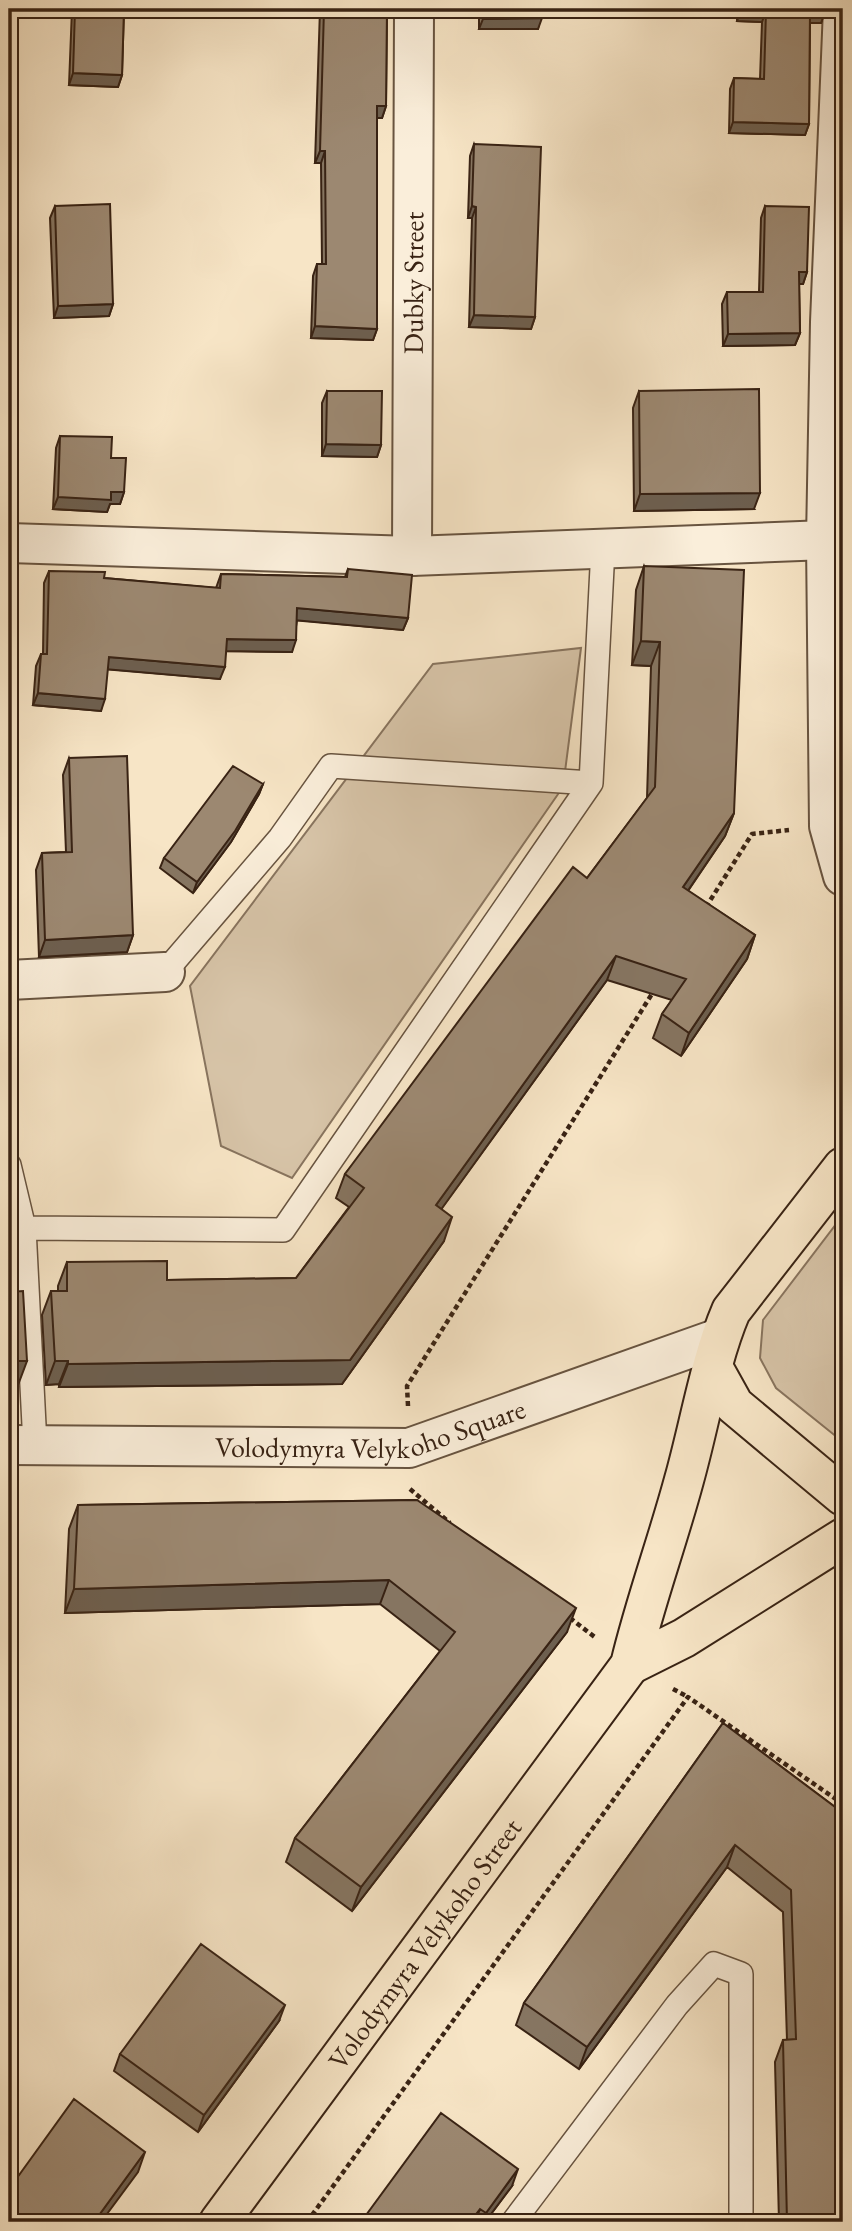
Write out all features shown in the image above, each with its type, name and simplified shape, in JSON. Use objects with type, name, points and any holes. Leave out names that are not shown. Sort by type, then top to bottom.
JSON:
[{"type":"main road","points":[[630,1665],[644,1605],[683,1485],[731,1311],[843,1167]]},
{"type":"main road","points":[[717,1354],[734,1405],[843,1496]]},
{"type":"main road","points":[[630,1665],[684,1638],[843,1538]]},
{"type":"main road","name":"Volodymyra Velykoho Street","points":[[219,2222],[630,1665]]},
{"type":"street","name":"Dubky Street","points":[[412,556],[414,9]]},
{"type":"street","points":[[843,9],[830,322],[825,540],[829,826],[843,876]]},
{"type":"street","points":[[9,543],[412,556],[825,540]]},
{"type":"street","points":[[9,980],[165,972]]},
{"type":"street","name":"Volodymyra Velykoho Square","points":[[22,1445],[409,1448],[717,1354]]},
{"type":"lane","points":[[24,1228],[283,1230],[591,783],[603,548]]},
{"type":"lane","points":[[165,972],[280,838],[331,766],[591,783]]},
{"type":"lane","points":[[9,1165],[24,1228],[22,1445]]},
{"type":"lane","points":[[513,2222],[677,2005],[714,1964],[741,1974],[741,2222]]},
{"type":"path","points":[[701,916],[752,834],[829,826]]},
{"type":"path","points":[[452,1525],[410,1492],[407,1386],[657,986]]},
{"type":"path","points":[[567,1616],[630,1665],[688,1697],[843,1804]]},
{"type":"path","points":[[307,2222],[688,1697]]},
{"type":"shaded area","points":[[581,648],[563,787],[292,1178],[221,1146],[190,986],[433,664]]},
{"type":"shaded area","points":[[843,1215],[843,1442],[776,1388],[760,1358],[763,1320]]},
{"type":"building","points":[[75,9],[124,9],[122,75],[73,73]]},
{"type":"building","points":[[324,9],[387,9],[386,106],[377,106],[377,329],[315,326],[317,264],[326,264],[325,151],[320,151]]},
{"type":"building","points":[[483,9],[542,9],[542,18],[483,19]]},
{"type":"building","points":[[741,9],[825,9],[825,12],[810,12],[809,124],[733,122],[734,78],[764,79],[766,11]]},
{"type":"building","points":[[474,144],[541,147],[535,317],[474,315]]},
{"type":"building","points":[[110,204],[113,304],[58,306],[55,206]]},
{"type":"building","points":[[765,206],[809,207],[807,272],[799,272],[800,333],[728,334],[727,292],[763,292]]},
{"type":"building","points":[[759,389],[760,493],[640,494],[639,391]]},
{"type":"building","points":[[327,391],[382,391],[381,445],[326,444]]},
{"type":"building","points":[[60,436],[112,437],[111,458],[126,458],[124,492],[111,492],[111,500],[58,497]]},
{"type":"building","points":[[644,566],[744,570],[734,813],[683,887],[755,935],[689,1033],[662,1014],[686,979],[616,956],[436,1205],[452,1217],[350,1360],[68,1364],[68,1361],[55,1361],[51,1291],[67,1291],[67,1262],[167,1261],[167,1280],[296,1278],[364,1188],[345,1174],[573,867],[587,878],[655,787],[660,642],[641,641]]},
{"type":"building","points":[[348,569],[412,575],[408,618],[297,608],[296,640],[227,639],[225,667],[109,657],[105,699],[38,693],[41,654],[47,654],[49,571],[105,572],[104,578],[220,588],[221,574],[347,577]]},
{"type":"building","points":[[127,756],[133,935],[45,940],[42,853],[72,852],[69,758]]},
{"type":"building","points":[[233,766],[263,784],[235,831],[197,882],[164,858]]},
{"type":"building","points":[[23,1291],[27,1361],[9,1361],[9,1292]]},
{"type":"building","points":[[417,1500],[576,1608],[361,1887],[295,1838],[455,1632],[389,1580],[74,1589],[78,1505]]},
{"type":"building","points":[[723,1723],[843,1813],[843,2222],[787,2222],[783,2040],[796,2039],[791,1890],[735,1845],[587,2047],[524,2003]]},
{"type":"building","points":[[201,1944],[285,2005],[204,2115],[120,2054]]},
{"type":"building","points":[[74,2099],[145,2152],[94,2222],[9,2222],[9,2189]]},
{"type":"building","points":[[441,2113],[518,2169],[486,2213],[480,2209],[470,2222],[361,2222]]}]
